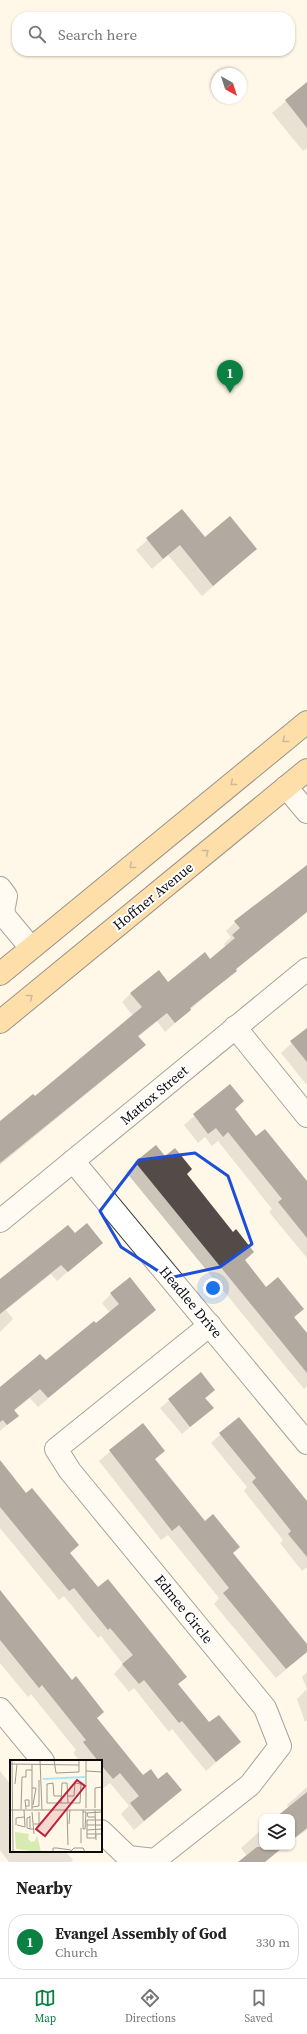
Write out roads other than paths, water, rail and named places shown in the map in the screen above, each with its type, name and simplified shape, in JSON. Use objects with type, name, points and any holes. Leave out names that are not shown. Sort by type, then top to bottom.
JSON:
[{"type":"main road","points":[[0,974],[307,722]]},
{"type":"main road","name":"Hoffner Avenue","points":[[0,1022],[307,770]]},
{"type":"street","points":[[286,787],[307,812]]},
{"type":"street","points":[[0,888],[6,896],[3,912],[6,918],[31,948]]},
{"type":"street","name":"Mattox Street","points":[[0,1221],[307,969]]},
{"type":"street","points":[[235,1027],[307,1116]]},
{"type":"street","name":"Headlee Drive","points":[[73,1161],[307,1443]]},
{"type":"street","name":"Edmee Circle","points":[[102,1832],[128,1857],[154,1860],[250,1785],[280,1746],[265,1708],[70,1471],[56,1449],[210,1325]]},
{"type":"street","points":[[0,1709],[42,1760]]},
{"type":"place","name":"Evangel Assembly of God","points":[[230,393]]}]
